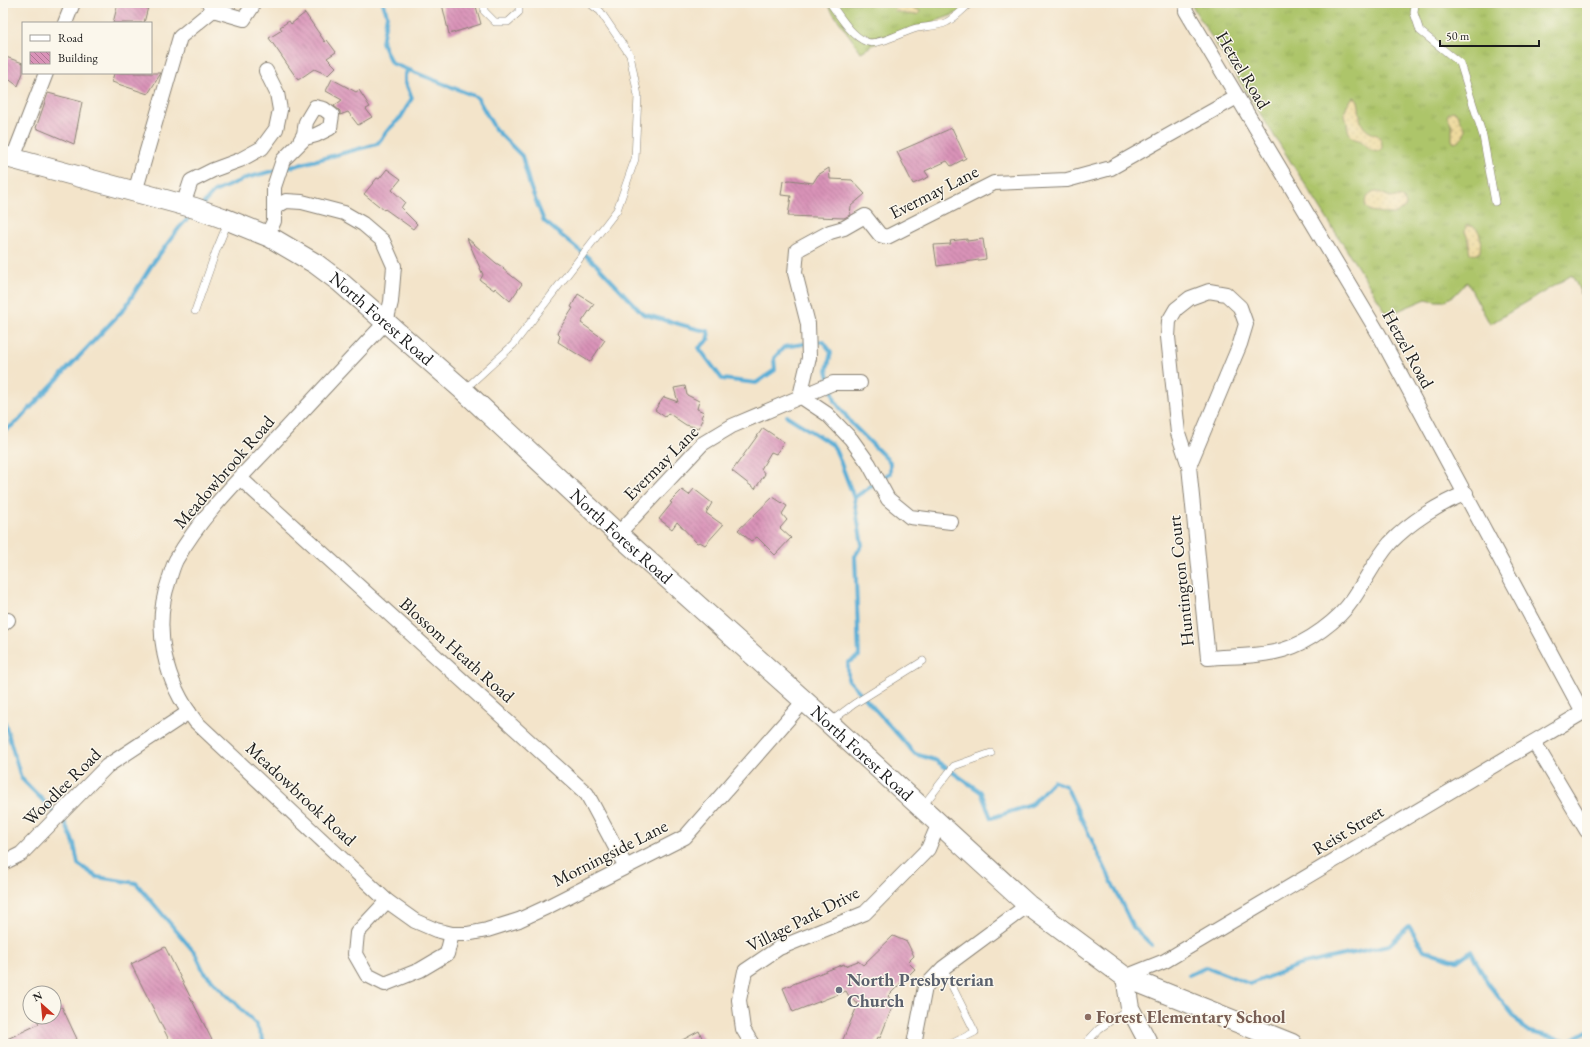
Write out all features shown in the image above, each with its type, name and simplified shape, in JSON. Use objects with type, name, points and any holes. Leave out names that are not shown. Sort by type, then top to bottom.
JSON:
[{"type":"main road","name":"North Forest Road","points":[[8,157],[183,205],[229,220],[267,236],[316,264],[386,322],[463,390],[618,534],[829,723],[1028,906],[1125,977],[1292,1044]]},
{"type":"street","points":[[65,22],[73,3]]},
{"type":"street","points":[[134,192],[180,37],[211,7],[244,19],[252,7],[250,3]]},
{"type":"street","name":"Hetzel Road","points":[[1186,11],[1380,336],[1585,712]]},
{"type":"street","points":[[183,205],[191,181],[213,170],[240,160],[262,148],[276,129],[280,110],[277,93],[266,71]]},
{"type":"street","points":[[8,157],[46,74]]},
{"type":"street","name":"Evermay Lane","points":[[800,396],[809,358],[808,324],[795,273],[797,250],[830,232],[844,228],[865,216],[880,235],[887,237],[994,183],[1068,180],[1111,168],[1237,97]]},
{"type":"street","points":[[267,236],[274,221],[274,186],[283,160],[298,145]]},
{"type":"street","points":[[274,208],[286,201],[302,202],[344,213],[363,224],[383,241],[394,266],[391,302],[386,322]]},
{"type":"street","name":"Huntington Court","points":[[1189,466],[1240,344],[1246,324],[1240,307],[1226,294],[1209,291],[1190,298],[1176,309],[1169,320],[1168,337],[1178,433],[1189,466],[1208,658],[1261,654],[1284,650],[1319,632],[1337,617],[1352,600],[1379,558],[1400,533],[1430,512],[1466,493]]},
{"type":"street","name":"Meadowbrook Road","points":[[386,322],[240,478],[196,529],[175,561],[162,606],[161,633],[168,672],[179,697],[189,712],[212,738],[387,901]]},
{"type":"street","name":"Evermay Lane","points":[[618,534],[702,444],[732,426],[833,383],[860,383]]},
{"type":"street","points":[[800,396],[827,414],[851,439],[869,464],[888,499],[910,517],[950,522]]},
{"type":"street","name":"Blossom Heath Road","points":[[240,478],[587,794],[626,867]]},
{"type":"street","name":"Morningside Lane","points":[[387,901],[415,921],[436,930],[452,934],[467,934],[487,930],[520,920],[685,837],[804,701]]},
{"type":"street","name":"Woodlee Road","points":[[3,863],[21,854],[107,766],[189,712]]},
{"type":"street","name":"Reist Street","points":[[1125,977],[1164,960],[1585,712]]},
{"type":"street","points":[[1534,742],[1587,832]]},
{"type":"street","name":"Village Park Drive","points":[[752,1044],[743,1029],[739,1000],[745,971],[779,948],[865,913],[928,849],[939,823]]},
{"type":"street","points":[[387,901],[357,933],[355,954],[367,974],[385,984],[420,970],[447,954],[452,934]]},
{"type":"street","points":[[914,1044],[925,987],[943,968],[1028,906]]},
{"type":"street","points":[[1125,977],[1130,1008],[1149,1044]]},
{"type":"lane","points":[[484,3],[484,10],[495,22],[508,22],[519,12],[519,3]]},
{"type":"lane","points":[[463,390],[513,345],[617,210],[635,159],[638,96],[630,55],[600,11],[589,3]]},
{"type":"lane","points":[[830,3],[856,36],[869,42],[880,41],[916,28],[930,27],[946,22],[961,12],[970,3]]},
{"type":"lane","points":[[1415,3],[1414,13],[1420,31],[1460,63],[1483,136],[1495,202]]},
{"type":"lane","points":[[195,311],[216,251],[229,220]]},
{"type":"lane","points":[[829,723],[854,704],[923,661]]},
{"type":"lane","points":[[921,808],[954,766],[991,753]]},
{"type":"lane","points":[[943,968],[975,1032],[951,1044]]},
{"type":"lane","points":[[1085,1044],[1099,1029],[1130,1008]]},
{"type":"green space","points":[[826,3],[981,3],[961,12],[880,41],[861,52]]},
{"type":"green space","points":[[1190,3],[1587,3],[1587,306],[1572,275],[1490,324],[1467,282],[1455,295],[1444,301],[1426,299],[1388,315]]},
{"type":"sand","points":[[904,4],[920,11],[919,14],[916,15],[895,11],[894,9],[898,5]]},
{"type":"sand","points":[[1353,97],[1358,101],[1363,126],[1369,132],[1378,136],[1382,142],[1382,148],[1379,150],[1371,150],[1361,141],[1351,137],[1348,131],[1344,114],[1347,105]]},
{"type":"sand","points":[[1452,111],[1456,112],[1465,128],[1462,138],[1454,143],[1452,140],[1452,125],[1447,116]]},
{"type":"sand","points":[[1374,192],[1379,192],[1392,198],[1402,198],[1405,201],[1406,206],[1396,214],[1370,211],[1366,207],[1365,202],[1368,196]]},
{"type":"sand","points":[[1466,226],[1471,226],[1478,230],[1480,238],[1480,252],[1478,254],[1470,253],[1469,241],[1465,232]]},
{"type":"building","points":[[118,3],[149,3],[144,22],[113,22]]},
{"type":"building","points":[[475,3],[481,24],[449,34],[442,4]]},
{"type":"building","points":[[305,13],[325,42],[327,40],[336,52],[327,58],[336,67],[328,75],[314,69],[298,80],[269,38],[282,30],[280,27],[289,21],[291,24]]},
{"type":"building","points":[[3,56],[22,63],[23,74],[18,86],[3,75]]},
{"type":"building","points":[[161,73],[148,94],[112,82],[114,74]]},
{"type":"building","points":[[332,79],[356,92],[359,90],[370,107],[366,109],[372,117],[358,125],[348,112],[340,115],[340,111],[334,106],[342,100],[326,91]]},
{"type":"building","points":[[48,93],[82,102],[74,144],[36,128]]},
{"type":"building","points":[[952,128],[966,158],[951,166],[947,161],[925,171],[929,177],[913,184],[897,152]]},
{"type":"building","points":[[829,168],[830,179],[852,180],[865,194],[851,206],[850,215],[844,218],[788,216],[791,196],[781,195],[783,181],[790,180],[813,183],[818,175]]},
{"type":"building","points":[[387,169],[401,179],[392,190],[405,202],[401,208],[417,224],[413,229],[385,209],[384,210],[364,194],[377,178],[379,179]]},
{"type":"building","points":[[467,238],[522,284],[510,301],[495,288],[494,290],[480,280],[483,275]]},
{"type":"building","points":[[967,239],[967,241],[983,239],[986,259],[937,266],[934,245],[951,244],[950,241]]},
{"type":"building","points":[[578,294],[594,304],[581,323],[605,340],[590,362],[558,342],[560,336],[557,333],[573,308],[571,307]]},
{"type":"building","points":[[685,386],[687,395],[699,401],[697,409],[704,412],[701,417],[703,420],[699,428],[686,425],[668,413],[665,417],[655,410],[664,397],[678,402],[674,388]]},
{"type":"building","points":[[763,428],[784,442],[776,454],[771,452],[761,469],[765,474],[755,489],[732,471]]},
{"type":"building","points":[[694,489],[712,503],[706,513],[723,525],[705,545],[700,542],[697,543],[677,522],[672,529],[659,519],[672,503],[670,502],[682,490],[689,495]]},
{"type":"building","points":[[773,497],[787,506],[782,514],[787,520],[780,528],[791,538],[775,555],[757,537],[751,541],[738,530]]},
{"type":"building","name":"North Presbyterian Church","points":[[893,936],[907,942],[914,956],[908,962],[915,969],[888,996],[894,1003],[880,1038],[878,1037],[875,1044],[841,1044],[858,1004],[850,998],[846,991],[793,1012],[783,988],[844,964],[845,966],[858,961],[863,965]]},
{"type":"building","points":[[165,947],[214,1044],[171,1044],[131,964]]},
{"type":"building","points":[[62,1007],[77,1039],[67,1044],[3,1044],[3,1041],[37,1025],[62,1025]]},
{"type":"building","points":[[699,1031],[705,1044],[675,1044]]},
{"type":"waterway","points":[[383,3],[387,15],[382,42],[391,63],[477,97],[495,129],[522,156],[530,186],[544,221],[596,264],[643,314],[708,331],[709,339],[699,348],[722,379],[756,383],[775,370],[774,358],[784,347],[823,341],[831,352],[827,370],[835,401],[852,424],[890,462],[890,473],[854,498],[862,545],[855,556],[859,656],[848,663],[848,679],[915,754],[935,760],[981,792],[991,818],[1031,805],[1053,781],[1066,786],[1133,927],[1152,945]]},
{"type":"waterway","points":[[283,169],[377,144],[401,117],[412,98],[405,81],[405,74],[410,70]]},
{"type":"waterway","points":[[203,204],[214,192],[246,178],[277,170]]},
{"type":"waterway","points":[[3,432],[17,422],[124,309],[153,263],[179,228],[193,213]]},
{"type":"waterway","points":[[787,416],[833,445],[854,498]]},
{"type":"waterway","points":[[3,716],[21,778],[65,823],[74,843],[78,864],[97,877],[136,883],[195,953],[204,972],[256,1024],[265,1044]]},
{"type":"waterway","points":[[1189,975],[1207,967],[1250,984],[1299,965],[1389,945],[1409,926],[1424,950],[1457,961],[1471,951],[1488,984],[1526,1031],[1569,1041],[1587,1031]]},
{"type":"place","name":"North Presbyterian Church","points":[[839,990]]},
{"type":"place","name":"Forest Elementary School","points":[[1088,1017]]}]
